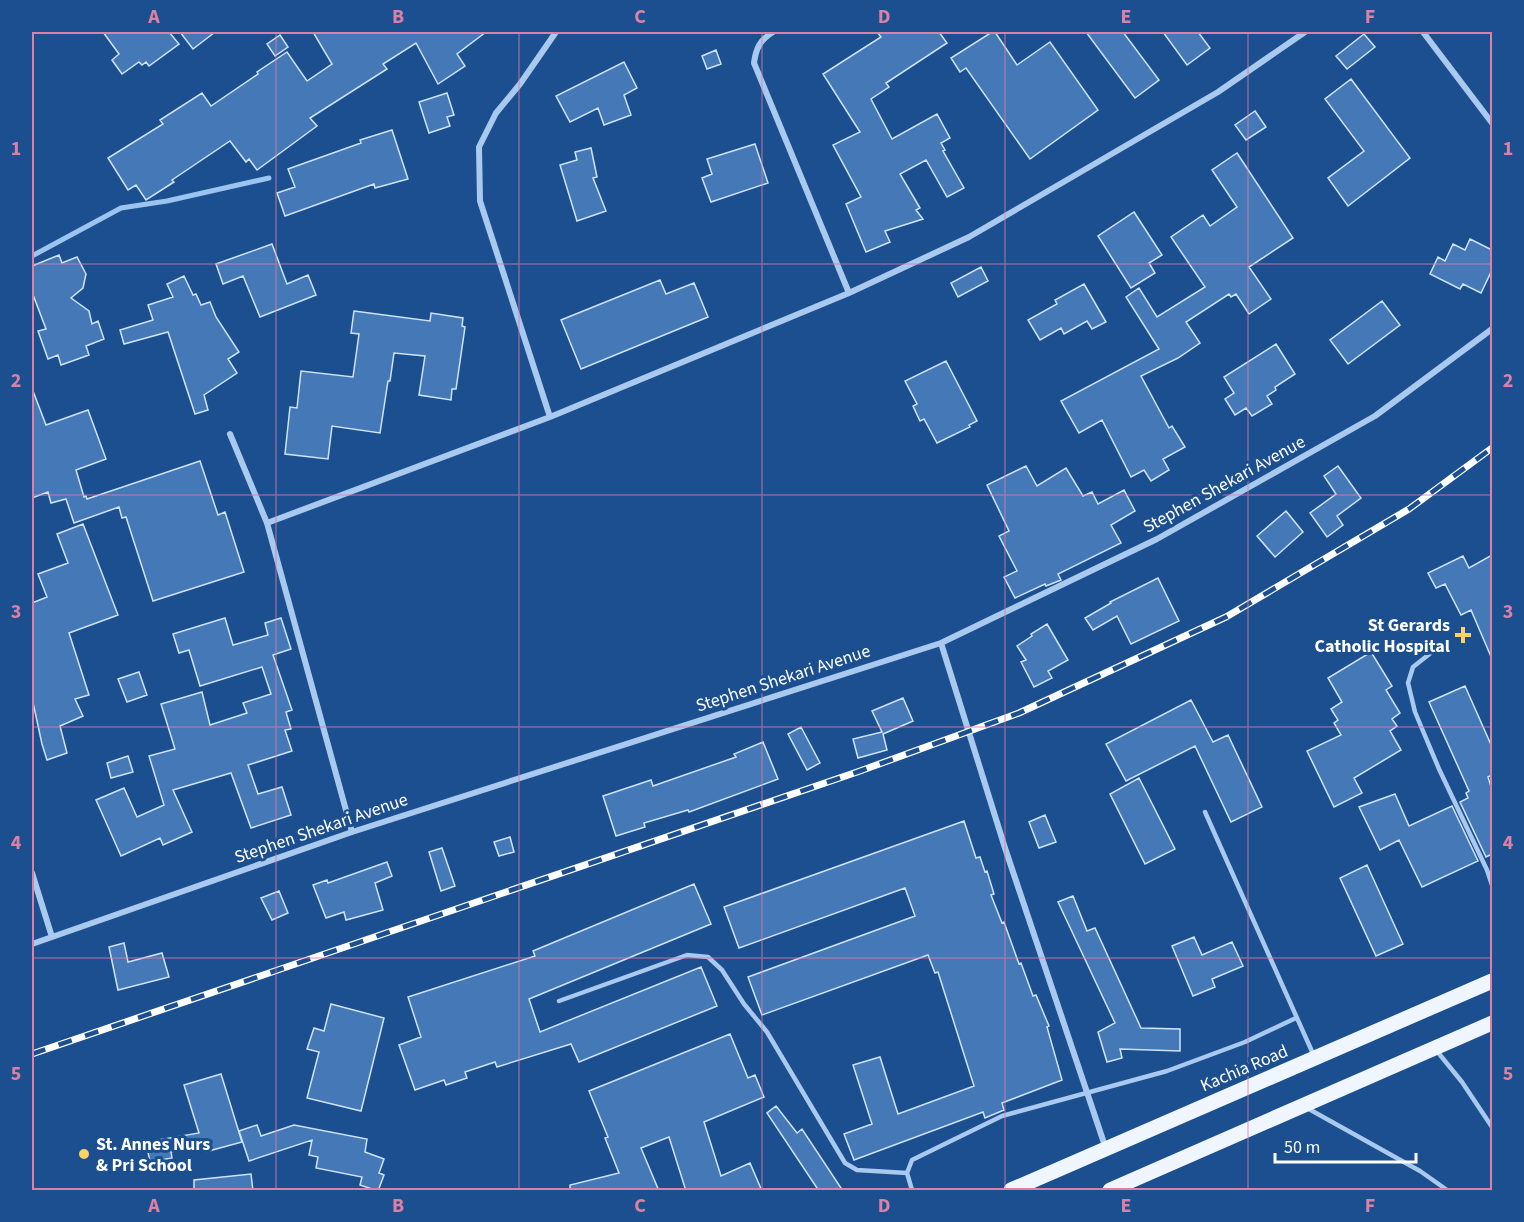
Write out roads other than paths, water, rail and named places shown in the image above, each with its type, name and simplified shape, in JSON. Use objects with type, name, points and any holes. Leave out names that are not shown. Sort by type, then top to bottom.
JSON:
[{"type":"main road","name":"Kachia Road","points":[[1011,1191],[1492,981]]},
{"type":"main road","points":[[1110,1191],[1492,1023]]},
{"type":"street","points":[[550,417],[480,201],[479,147],[496,113],[520,84],[556,32]]},
{"type":"street","points":[[773,32],[763,39],[756,50],[754,63],[849,293]]},
{"type":"street","points":[[267,523],[550,417],[849,293],[969,237],[1218,92],[1305,32]]},
{"type":"street","points":[[1423,32],[1492,123]]},
{"type":"street","name":"Stephen Shekari Avenue","points":[[32,944],[352,832],[941,643],[1167,534],[1375,416],[1492,329]]},
{"type":"street","points":[[230,434],[267,523],[352,832]]},
{"type":"street","points":[[941,643],[1005,848],[1106,1149]]},
{"type":"street","points":[[32,873],[52,937]]},
{"type":"lane","points":[[1432,652],[1413,667],[1408,683],[1415,712],[1439,769],[1488,870],[1492,885]]},
{"type":"lane","points":[[1205,812],[1315,1059]]},
{"type":"lane","points":[[559,1001],[687,955],[708,957],[722,970],[744,1004],[767,1032],[845,1163],[857,1170],[907,1173]]},
{"type":"lane","points":[[912,1191],[907,1173],[912,1160],[1002,1116],[1167,1071],[1245,1042],[1296,1018]]},
{"type":"lane","points":[[1434,1048],[1462,1082],[1492,1127]]},
{"type":"lane","points":[[1303,1106],[1420,1171],[1447,1191]]},
{"type":"waterway","points":[[32,256],[121,208],[167,201],[269,178]]},
{"type":"railway","points":[[32,1054],[860,771],[1019,713],[1226,617],[1409,509],[1492,448]]},
{"type":"place","name":"St Gerards Catholic Hospital","points":[[1463,635]]},
{"type":"place","name":"St. Annes Nurs & Pri School","points":[[84,1154]]}]
